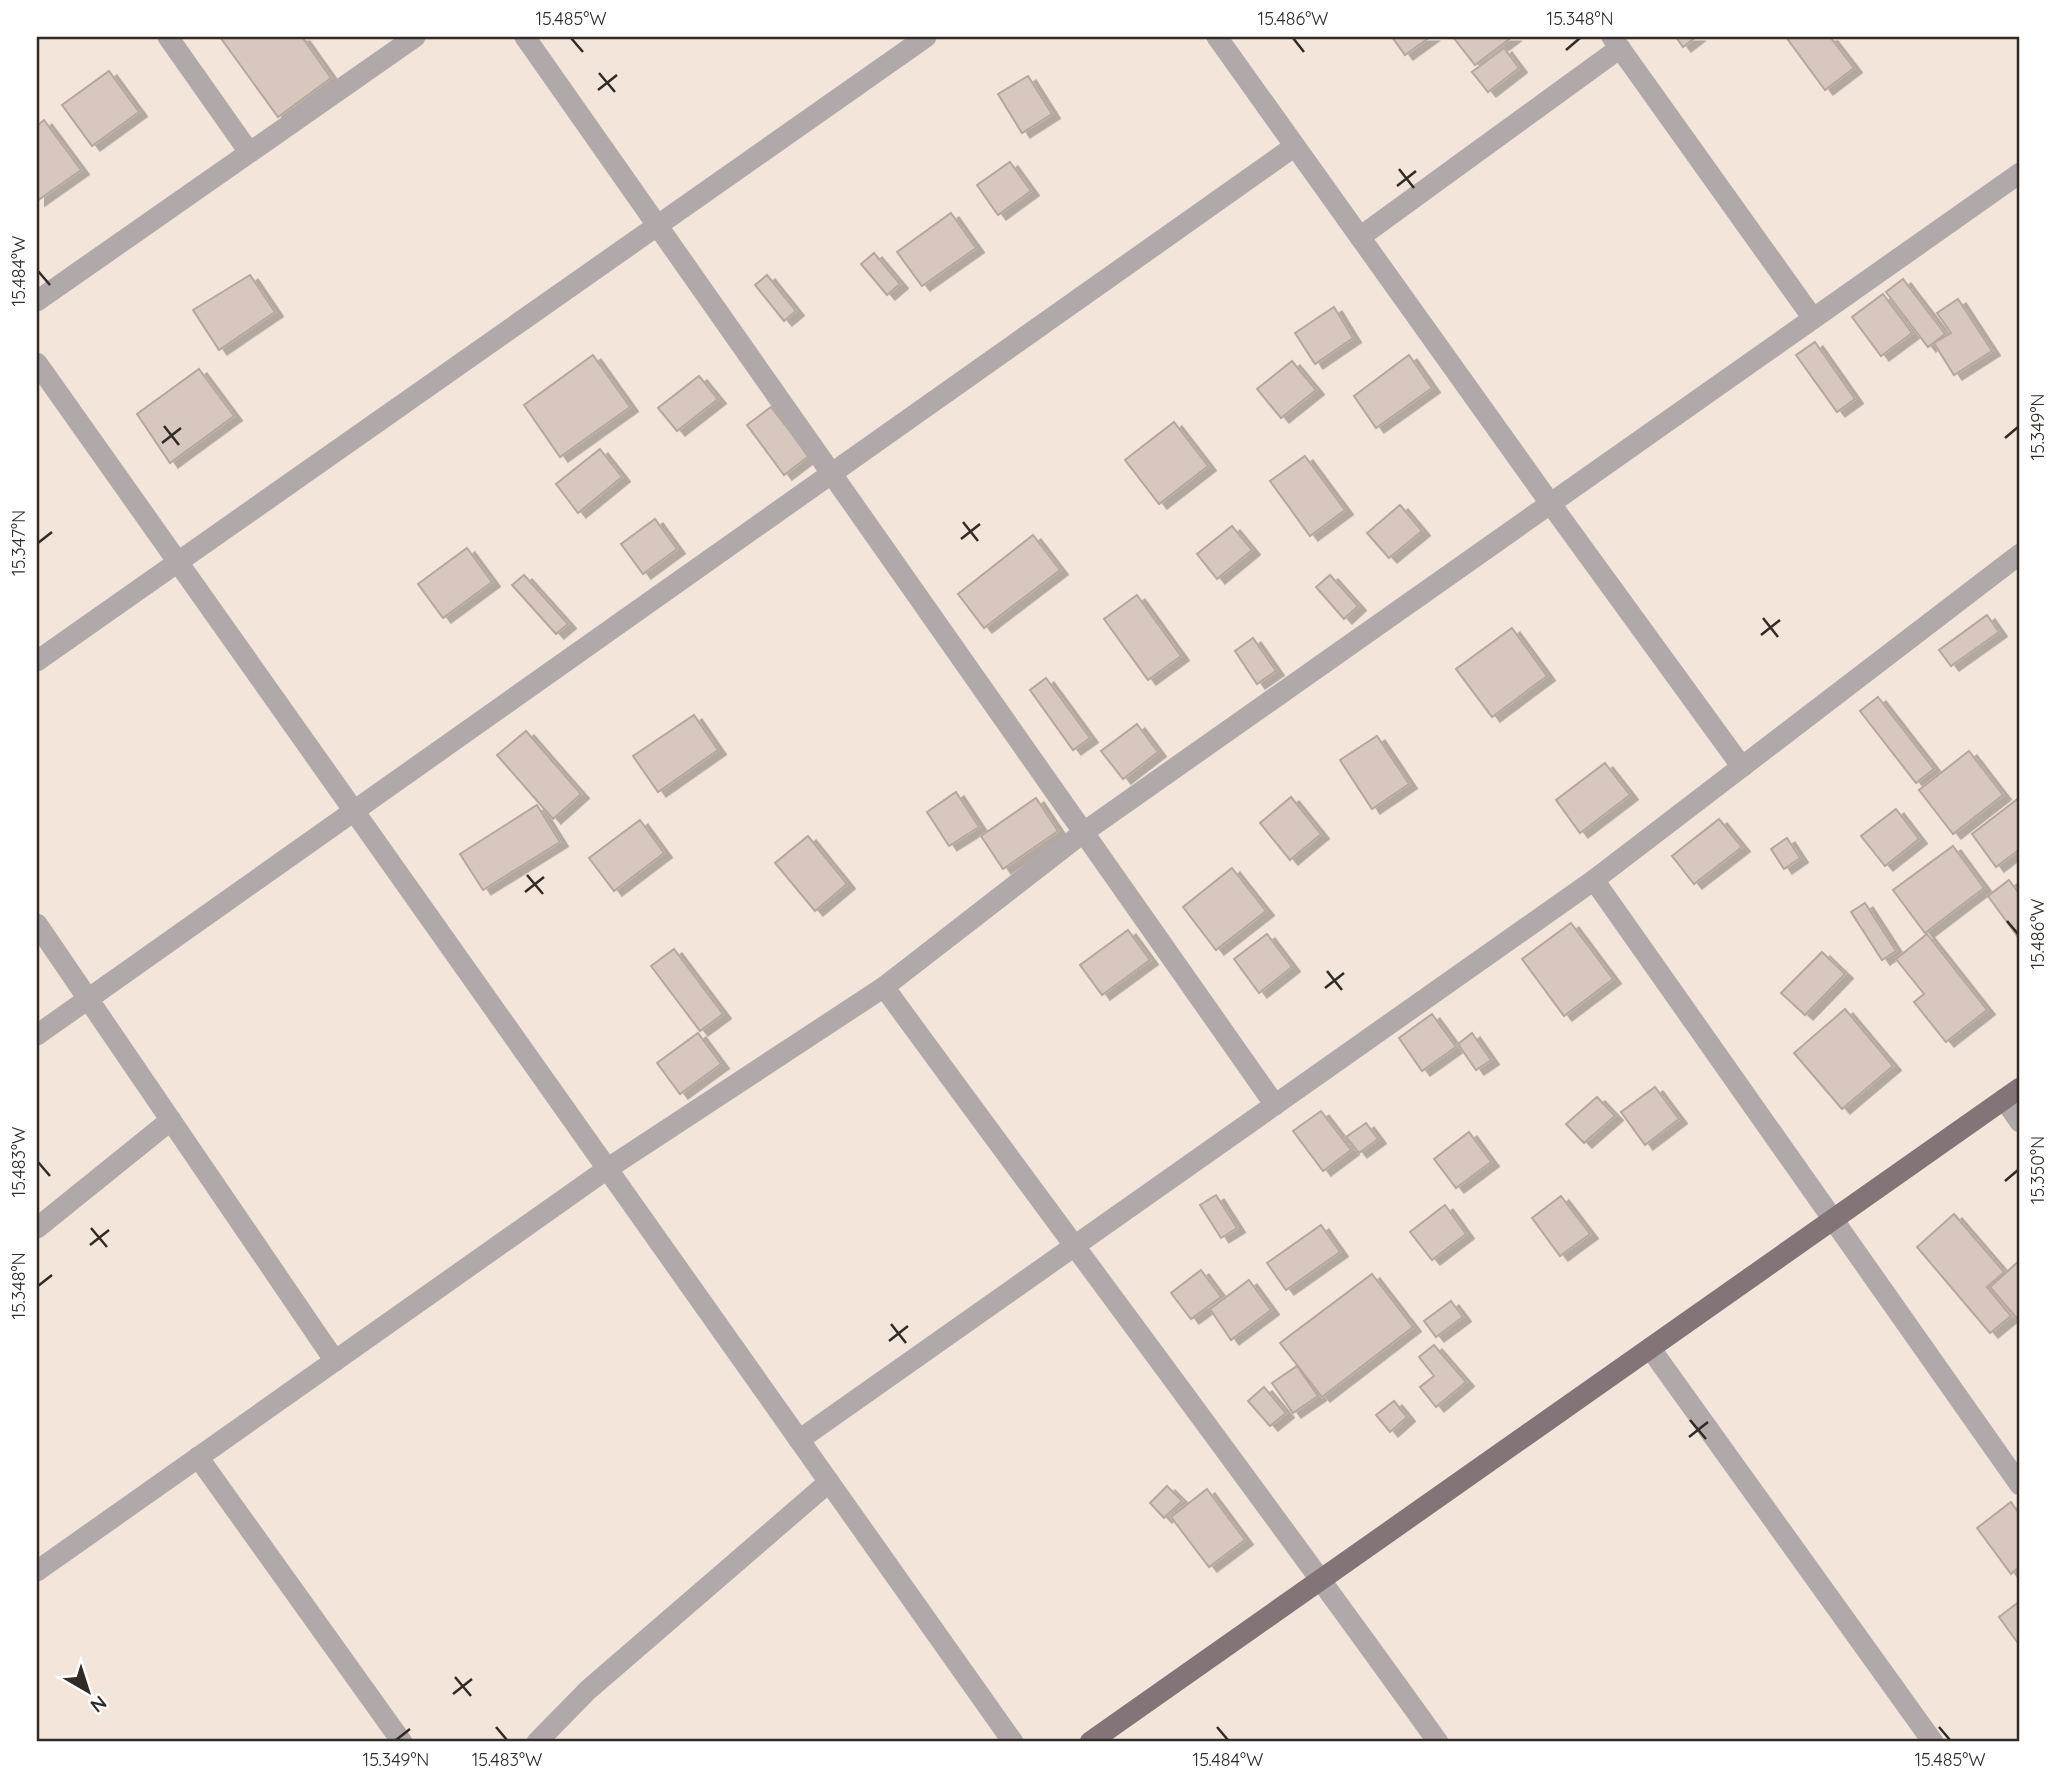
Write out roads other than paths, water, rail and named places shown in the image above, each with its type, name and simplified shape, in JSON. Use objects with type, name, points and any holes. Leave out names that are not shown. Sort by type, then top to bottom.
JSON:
[{"type":"main road","points":[[1090,1742],[2012,1094]]},
{"type":"street","points":[[168,37],[249,152]]},
{"type":"street","points":[[37,301],[415,37]]},
{"type":"street","points":[[525,37],[1275,1105]]},
{"type":"street","points":[[37,662],[926,37]]},
{"type":"street","points":[[1217,37],[1549,503],[1742,767]]},
{"type":"street","points":[[1360,237],[1616,42],[1812,317]]},
{"type":"street","points":[[37,1035],[1295,146]]},
{"type":"street","points":[[37,1571],[607,1169],[884,987],[1084,832],[2020,173]]},
{"type":"street","points":[[37,363],[1013,1742]]},
{"type":"street","points":[[799,1440],[1594,880],[2020,554]]},
{"type":"street","points":[[1594,880],[2020,1485]]},
{"type":"street","points":[[37,924],[335,1360]]},
{"type":"street","points":[[884,987],[1321,1579],[1438,1742]]},
{"type":"street","points":[[2012,1094],[2020,1122]]},
{"type":"street","points":[[37,1228],[171,1120]]},
{"type":"street","points":[[1650,1348],[1933,1742]]},
{"type":"street","points":[[198,1457],[402,1742]]},
{"type":"street","points":[[537,1742],[588,1690],[829,1482]]}]
